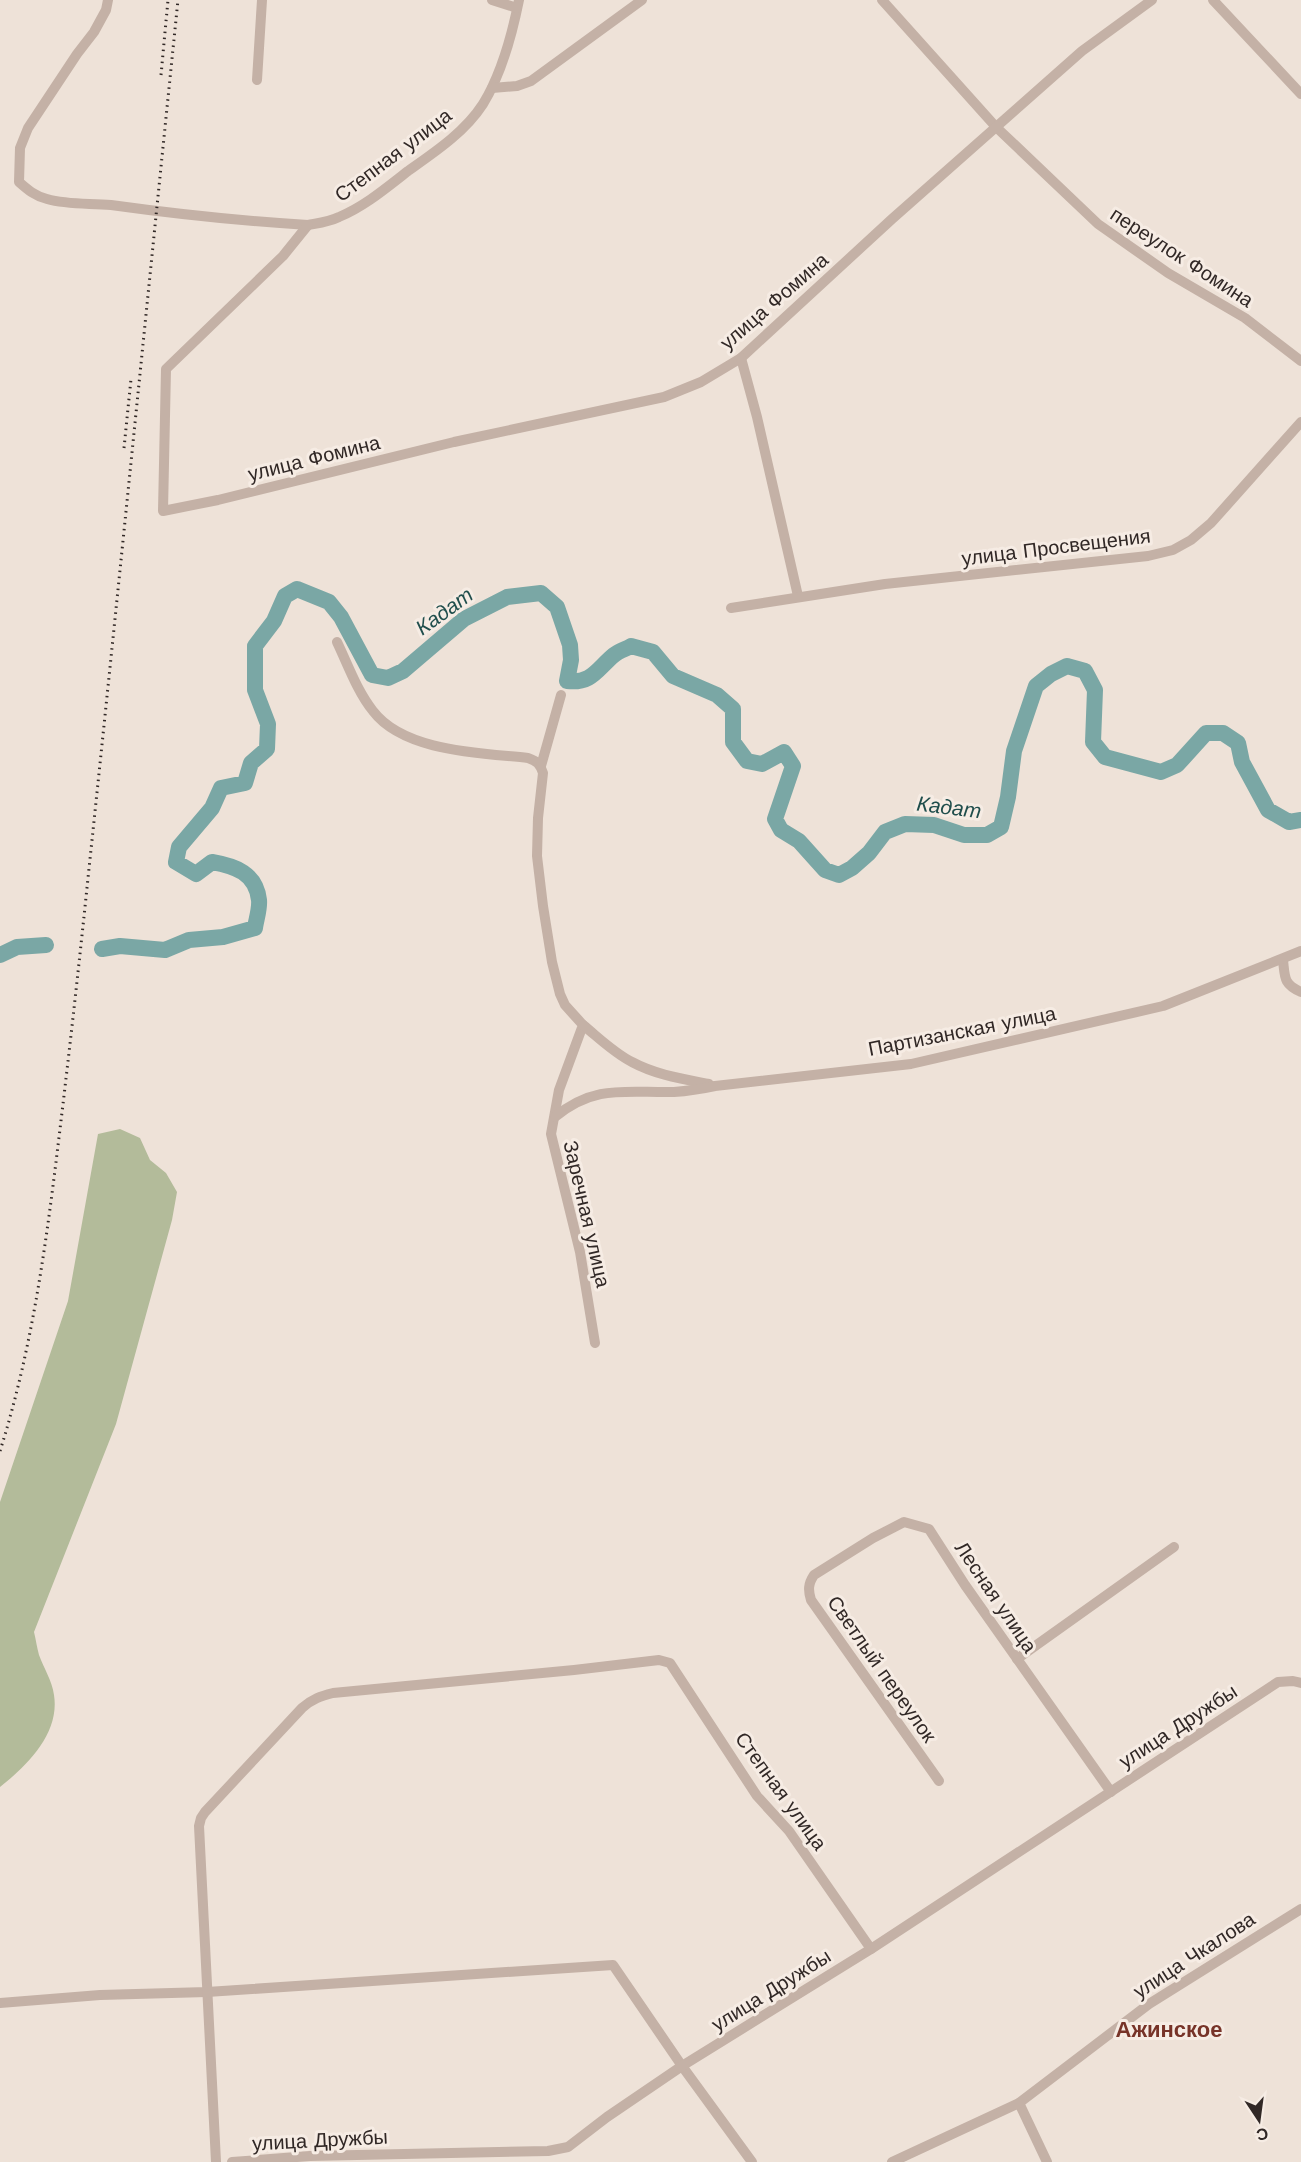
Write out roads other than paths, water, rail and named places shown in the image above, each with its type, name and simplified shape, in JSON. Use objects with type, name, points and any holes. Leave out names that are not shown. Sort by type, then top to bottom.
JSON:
[{"type":"street","name":"Степная улица","points":[[108,0],[106,10],[94,32],[28,128],[21,148],[19,182],[31,193],[46,199],[78,204],[308,225],[338,218],[379,193],[453,138],[482,106],[492,88],[506,51],[518,4]]},
{"type":"street","points":[[257,80],[262,0]]},
{"type":"street","points":[[492,0],[518,4]]},
{"type":"street","points":[[492,88],[517,86],[531,81],[642,0]]},
{"type":"street","name":"переулок Фомина","points":[[882,0],[996,127],[1098,224],[1168,273],[1245,318],[1301,361]]},
{"type":"street","name":"улица Фомина","points":[[308,225],[283,256],[166,369],[163,511],[218,500],[454,442],[664,397],[701,382],[741,358],[884,226],[1082,51],[1152,0]]},
{"type":"street","points":[[1213,0],[1301,94]]},
{"type":"street","points":[[741,358],[758,417],[798,596]]},
{"type":"street","name":"улица Просвещения","points":[[731,608],[885,584],[1148,556],[1173,550],[1191,540],[1210,523],[1301,422]]},
{"type":"street","points":[[337,642],[373,712],[399,732],[422,742],[457,750],[528,758],[541,765]]},
{"type":"street","points":[[561,694],[541,765],[543,773],[537,856],[546,928],[560,994],[565,1005],[583,1025],[611,1049],[632,1062],[663,1074],[715,1086]]},
{"type":"street","name":"Партизанская улица","points":[[555,1117],[570,1104],[586,1097],[605,1093],[630,1090],[692,1091],[715,1086],[911,1064],[1163,1006],[1301,951]]},
{"type":"street","points":[[1283,960],[1287,983],[1301,992]]},
{"type":"street","name":"Заречная улица","points":[[583,1025],[559,1090],[555,1117],[551,1125],[552,1145],[580,1252],[595,1343]]},
{"type":"street","name":"Лесная улица","points":[[814,1575],[904,1521],[929,1529],[965,1585],[1111,1791]]},
{"type":"street","points":[[1017,1659],[1174,1547]]},
{"type":"street","name":"Светлый переулок","points":[[814,1575],[809,1583],[811,1600],[939,1781]]},
{"type":"street","name":"Степная улица","points":[[207,1992],[199,1836],[201,1818],[311,1700],[333,1693],[659,1660],[670,1663],[757,1796],[789,1831],[871,1948]]},
{"type":"street","name":"улица Дружбы","points":[[232,2162],[310,2156],[558,2156],[607,2117],[682,2066],[871,1948],[1278,1682],[1301,1683]]},
{"type":"street","name":"улица Чкалова","points":[[892,2162],[1019,2103],[1149,2004],[1301,1909]]},
{"type":"street","points":[[0,2003],[100,1995],[207,1992],[613,1965],[682,2066],[752,2162]]},
{"type":"street","points":[[207,1992],[216,2162]]},
{"type":"street","points":[[1019,2103],[1047,2162]]},
{"type":"waterway","name":"Кадат","points":[[102,949],[120,946],[165,950],[189,940],[223,937],[255,928],[259,900],[254,883],[249,877],[229,866],[212,862],[196,874],[176,862],[179,847],[212,808],[221,788],[245,783],[251,763],[267,749],[268,724],[255,690],[255,646],[274,621],[285,596],[297,589],[329,602],[341,617],[372,675],[388,678],[403,671],[464,619],[507,597],[541,593],[557,607],[570,645],[571,660],[567,681],[588,678],[618,652],[631,646],[653,652],[673,676],[717,695],[733,709],[733,742],[747,761],[762,764],[784,752],[793,766],[775,819],[781,830],[799,841],[825,870],[839,875],[852,868],[869,853],[885,832],[905,824],[934,825],[964,835],[987,835],[1001,827],[1008,797],[1014,751],[1036,686],[1051,674],[1067,666],[1085,671],[1095,690],[1093,742],[1105,757],[1161,772],[1177,765],[1206,733],[1223,733],[1238,743],[1242,762],[1268,810],[1289,822],[1301,820]]},
{"type":"waterway","name":"Кадат","points":[[0,955],[17,947],[46,945]]},
{"type":"railway","points":[[161,75],[168,0]]},
{"type":"railway","points":[[0,1451],[19,1382],[34,1312],[55,1170],[84,914],[178,0]]},
{"type":"railway","points":[[124,448],[131,379]]},
{"type":"district","name":"Ажинское","points":[[1169,2029]]}]
